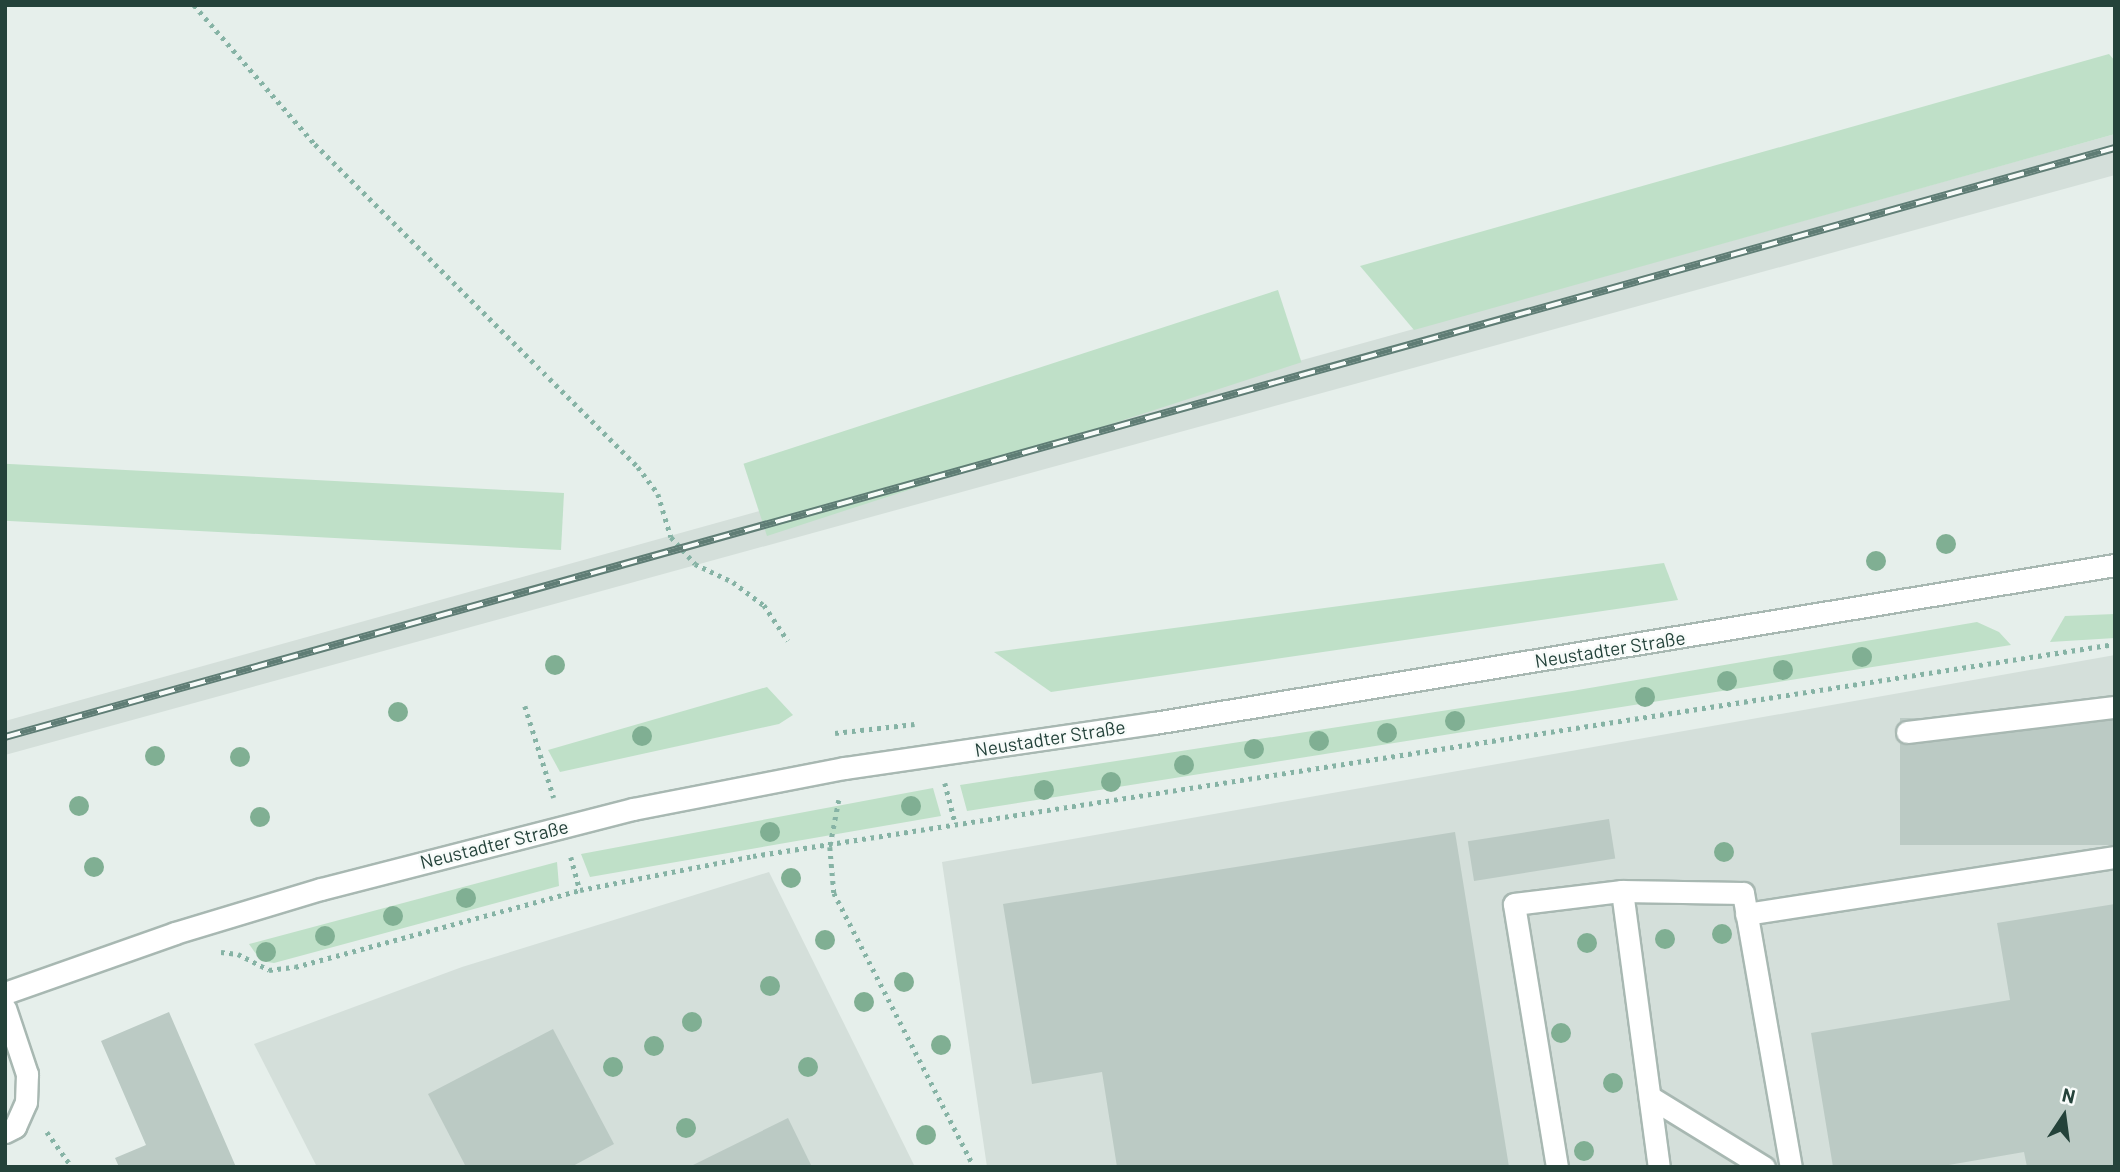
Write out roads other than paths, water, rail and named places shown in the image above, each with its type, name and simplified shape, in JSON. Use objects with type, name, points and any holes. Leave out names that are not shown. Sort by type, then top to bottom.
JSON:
[{"type":"street","name":"Neustadter Straße","points":[[5,993],[175,933],[321,889],[633,809],[844,768],[1168,720],[2115,565]]},
{"type":"street","points":[[1907,732],[2115,707]]},
{"type":"street","points":[[1746,914],[2115,857]]},
{"type":"street","points":[[1622,891],[1660,1167]]},
{"type":"street","points":[[1556,1167],[1514,904],[1622,891],[1743,893],[1791,1167]]},
{"type":"street","points":[[5,1007],[27,1074],[26,1102],[15,1127],[5,1132]]},
{"type":"street","points":[[1650,1097],[1764,1167]]},
{"type":"railway","points":[[5,737],[2115,148]]}]
